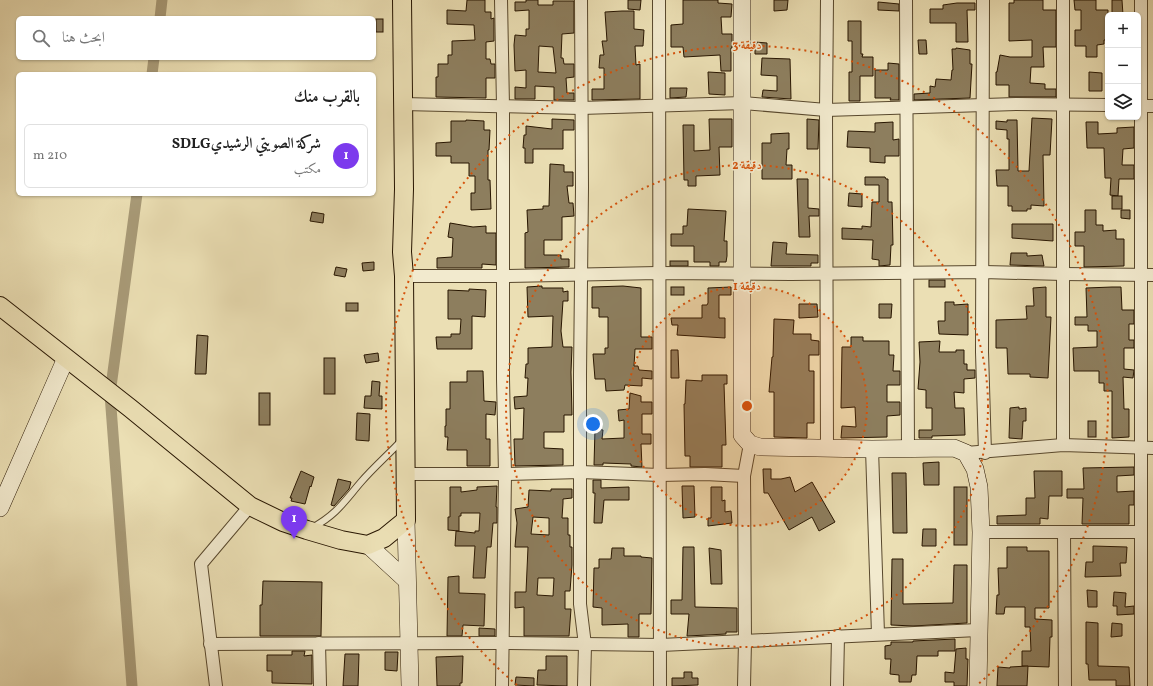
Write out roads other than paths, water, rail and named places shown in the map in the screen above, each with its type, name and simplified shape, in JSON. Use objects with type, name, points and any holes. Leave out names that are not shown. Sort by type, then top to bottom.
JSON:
[{"type":"main road","points":[[0,306],[130,408],[250,506],[283,522],[307,530],[341,540],[368,545],[384,538],[399,527],[406,520],[404,276],[402,252],[404,189],[402,0]]},
{"type":"street","points":[[501,0],[505,474],[502,686]]},
{"type":"street","points":[[581,0],[582,187],[580,604],[585,645],[584,686]]},
{"type":"street","points":[[659,0],[658,272],[660,686]]},
{"type":"street","points":[[742,0],[742,435],[750,444],[760,447],[872,450],[954,448],[966,454],[1063,445],[1147,448]]},
{"type":"street","points":[[827,0],[827,449]]},
{"type":"street","points":[[906,0],[906,272],[908,449]]},
{"type":"street","points":[[983,0],[982,352],[985,453]]},
{"type":"street","points":[[1063,0],[1063,445]]},
{"type":"street","points":[[1139,84],[1141,0]]},
{"type":"street","points":[[403,104],[582,108],[743,104],[826,110],[1016,104],[1105,105]]},
{"type":"street","points":[[1141,106],[1153,106]]},
{"type":"street","points":[[1139,120],[1140,275],[1147,448],[1140,532],[1147,623],[1141,686]]},
{"type":"street","points":[[404,276],[503,276],[658,272],[827,274],[983,272],[1153,275]]},
{"type":"street","points":[[0,508],[4,490],[66,358]]},
{"type":"street","points":[[744,686],[744,476],[750,444]]},
{"type":"street","points":[[872,450],[878,634]]},
{"type":"street","points":[[966,454],[976,470],[979,487],[981,532],[978,686]]},
{"type":"street","points":[[406,474],[580,472],[744,476]]},
{"type":"street","points":[[216,686],[201,564],[250,506]]},
{"type":"street","points":[[406,520],[406,580],[410,686]]},
{"type":"street","points":[[981,532],[1140,532]]},
{"type":"street","points":[[1064,532],[1065,686]]},
{"type":"street","points":[[368,545],[406,580]]},
{"type":"street","points":[[210,644],[502,643],[661,645],[978,630]]},
{"type":"street","points":[[837,686],[838,636]]},
{"type":"street","points":[[319,643],[320,686]]},
{"type":"lane","points":[[307,530],[327,519],[338,510],[361,482],[405,436]]},
{"type":"waterway","points":[[160,16],[162,0]]},
{"type":"waterway","points":[[152,72],[154,60]]},
{"type":"waterway","points":[[132,686],[110,394],[137,196]]},
{"type":"place","name":"شركة الصويتي الرشيديSDLG","points":[[294,539]]}]
